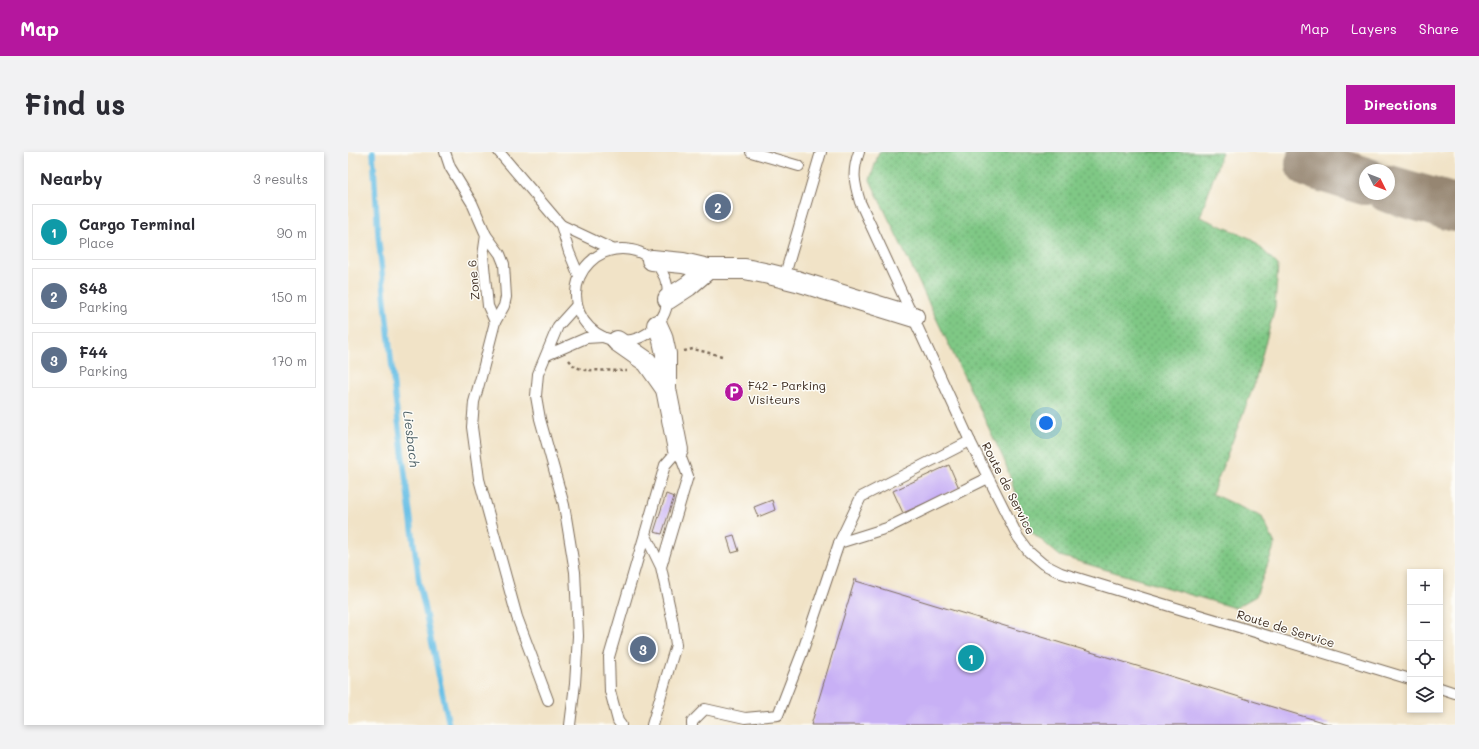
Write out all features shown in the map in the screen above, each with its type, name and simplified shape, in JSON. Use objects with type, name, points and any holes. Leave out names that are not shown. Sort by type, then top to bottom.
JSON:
[{"type":"street","points":[[652,260],[682,263],[708,269],[745,269],[784,278],[914,317]]},
{"type":"street","points":[[668,299],[688,286],[708,269]]},
{"type":"street","points":[[656,325],[662,336],[666,354],[666,389],[678,450]]},
{"type":"street","points":[[610,339],[647,362],[666,389]]},
{"type":"lane","points":[[445,152],[450,167],[472,203],[486,235],[500,254],[504,264],[506,297],[504,306],[496,322],[474,402],[472,427],[479,479],[517,616],[548,700]]},
{"type":"lane","points":[[498,152],[561,225],[612,249]]},
{"type":"lane","points":[[751,152],[799,166]]},
{"type":"lane","points":[[784,278],[822,152]]},
{"type":"lane","name":"Route de Service","points":[[859,152],[855,164],[854,184],[860,202],[970,441],[1018,537],[1029,552],[1043,564],[1061,573],[1407,678]]},
{"type":"lane","points":[[561,225],[569,252],[579,276]]},
{"type":"lane","name":"Zone 6","points":[[486,235],[483,256],[488,306],[496,322]]},
{"type":"lane","points":[[547,355],[586,338],[632,340],[645,335],[656,325],[664,313],[668,299],[667,285],[662,271],[652,260],[640,252],[626,248],[612,249],[598,255],[587,264],[579,276],[576,290],[577,305],[582,318],[591,329],[610,339]]},
{"type":"lane","points":[[570,725],[575,684],[578,636],[575,572],[564,505],[540,419],[536,396],[538,374],[558,326],[577,305]]},
{"type":"lane","points":[[692,725],[692,722],[705,709],[745,718],[778,715],[802,653],[839,543],[861,497],[889,481],[970,441]]},
{"type":"lane","points":[[621,725],[618,721],[610,692],[609,657],[665,466],[678,450],[688,476],[661,567]]},
{"type":"lane","points":[[839,543],[887,528],[988,478]]},
{"type":"lane","points":[[645,534],[661,567],[673,623],[676,645],[652,725]]},
{"type":"lane","points":[[1443,689],[1455,693]]},
{"type":"path","points":[[666,354],[693,349],[722,356]]},
{"type":"path","points":[[566,358],[575,367],[585,370],[633,371],[647,362]]},
{"type":"green space","points":[[879,152],[1222,152],[1200,217],[1252,239],[1278,265],[1275,307],[1254,385],[1212,494],[1262,517],[1275,544],[1256,596],[1235,608],[1060,556],[1026,527],[1005,462],[870,180]]},
{"type":"building","points":[[949,465],[959,488],[903,513],[893,491]]},
{"type":"building","points":[[666,494],[674,497],[662,534],[654,532]]},
{"type":"building","points":[[772,500],[775,510],[758,517],[754,507]]},
{"type":"building","points":[[734,535],[739,551],[732,553],[727,537]]},
{"type":"building","points":[[855,579],[857,579],[856,581],[1332,725],[811,725]]},
{"type":"waterway","name":"Liesbach","points":[[373,152],[378,234],[395,397],[419,582],[449,725]]},
{"type":"taxiway","points":[[1309,164],[1359,179]]},
{"type":"taxiway","points":[[1395,191],[1455,208]]},
{"type":"place","name":"S48","points":[[718,207]]},
{"type":"place","name":"F42 - Parking Visiteurs","points":[[734,392]]},
{"type":"place","name":"F44","points":[[643,649]]},
{"type":"place","name":"Cargo Terminal","points":[[971,658]]}]
